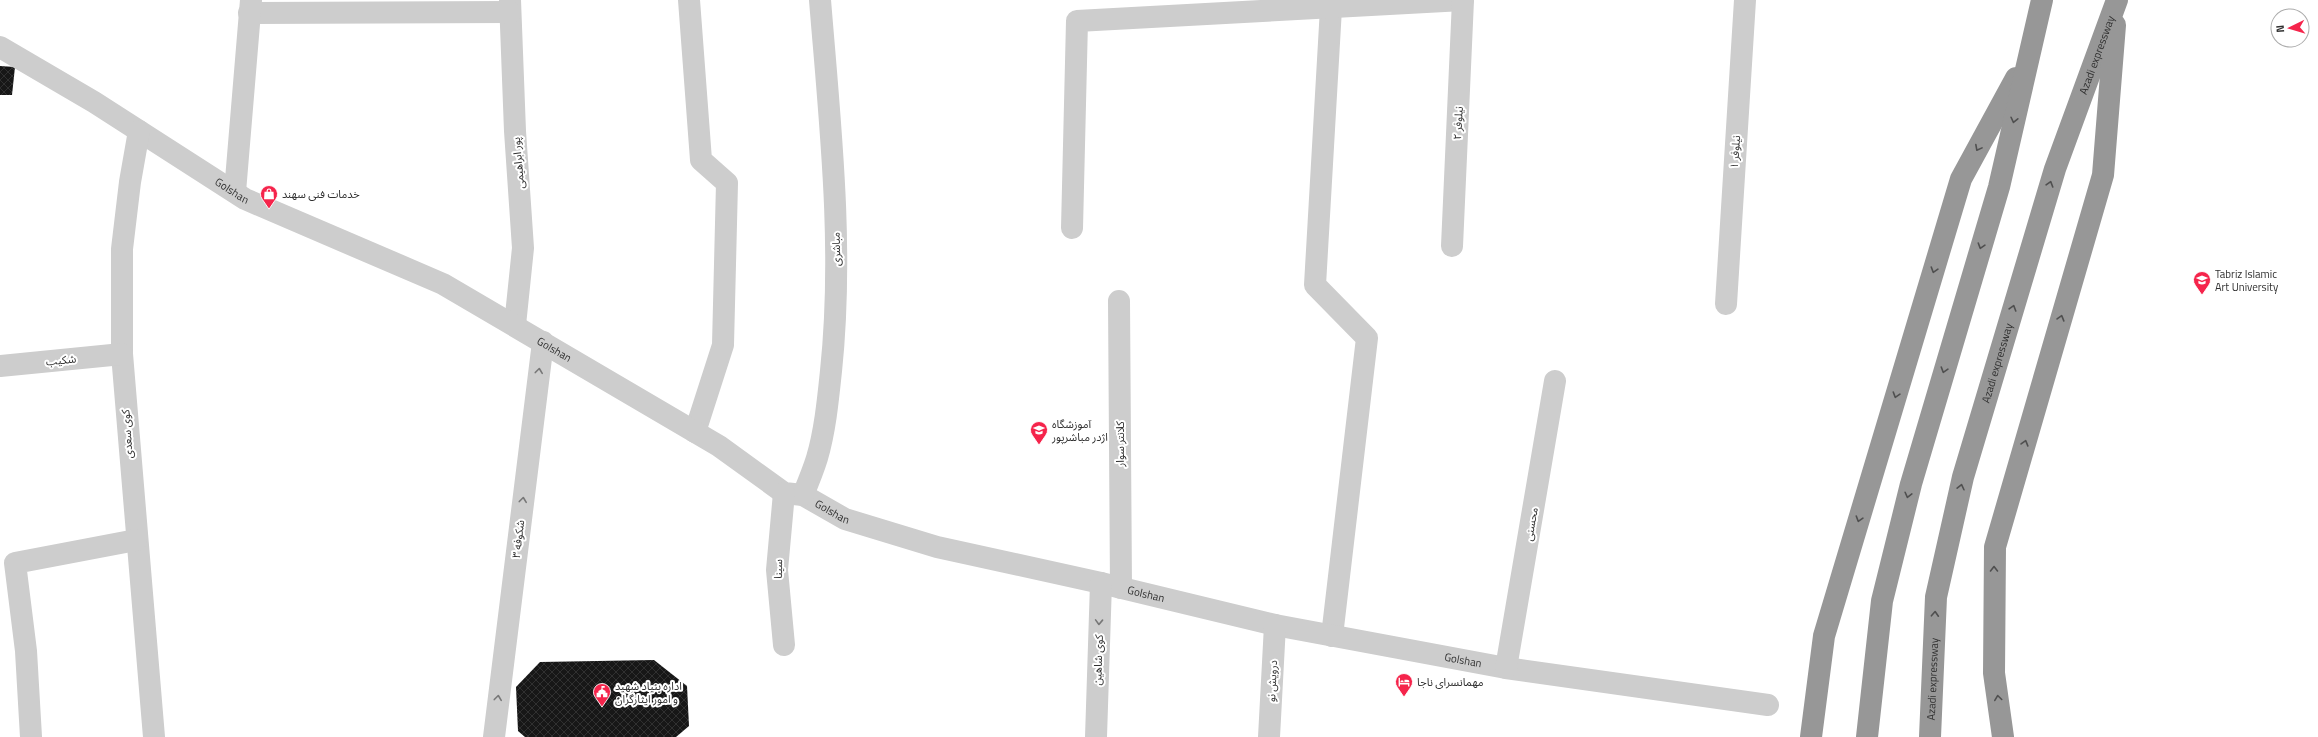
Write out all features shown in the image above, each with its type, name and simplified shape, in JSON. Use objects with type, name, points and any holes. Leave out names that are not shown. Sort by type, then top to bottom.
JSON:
[{"type":"highway","points":[[1867,737],[1882,601],[1911,484],[1999,187],[2042,0]]},
{"type":"highway","points":[[2002,732],[1994,673],[1995,546],[2103,175],[2117,0]]},
{"type":"highway","name":"Azadi expressway","points":[[1930,737],[1936,597],[1963,477],[2054,169],[2117,0]]},
{"type":"highway","points":[[1811,737],[1824,636],[1961,179],[2029,52]]},
{"type":"street","points":[[689,0],[701,160],[727,183],[723,345],[695,432]]},
{"type":"street","name":"مباشری","points":[[794,494],[817,457],[827,406],[834,341],[836,266],[835,188],[820,0]]},
{"type":"street","points":[[1072,228],[1077,21],[1278,5],[1331,8],[1463,0]]},
{"type":"street","name":"نیلوفر ۲","points":[[1452,246],[1463,0]]},
{"type":"street","name":"نیلوفر ۱","points":[[1726,304],[1745,0]]},
{"type":"street","points":[[235,192],[250,6],[510,6]]},
{"type":"street","name":"پور ابراهیمی","points":[[510,6],[515,131],[523,248],[515,325]]},
{"type":"street","points":[[1331,8],[1315,285],[1367,338],[1332,636]]},
{"type":"street","name":"Golshan","points":[[0,48],[139,131],[245,199],[443,284],[695,432],[794,494],[844,519],[937,547],[1111,585],[1275,625],[1506,668],[1768,705]]},
{"type":"street","name":"کوی سعدی","points":[[139,131],[130,182],[122,249],[122,354],[136,540],[154,737]]},
{"type":"street","name":"کلانتر سوار","points":[[1111,585],[1119,301]]},
{"type":"street","name":"شکوفه ۳","points":[[494,737],[543,342]]},
{"type":"street","name":"شکیب","points":[[0,366],[122,354]]},
{"type":"street","name":"محسنی","points":[[1506,668],[1555,381]]},
{"type":"street","name":"سینا","points":[[784,645],[777,570],[794,494]]},
{"type":"street","points":[[31,737],[26,651],[15,563],[136,540]]},
{"type":"street","name":"کوی شاهین","points":[[1096,737],[1111,585]]},
{"type":"street","name":"درویش نو","points":[[1269,737],[1275,625]]},
{"type":"building","points":[[0,66],[15,67],[12,95],[0,95]]},
{"type":"building","name":"اداره بنیاد شهید و امور ایثارگران","points":[[654,660],[687,686],[689,726],[676,737],[525,737],[518,731],[516,687],[540,662]]},
{"type":"place","name":"خدمات فنی سهند","points":[[269,209]]},
{"type":"place","name":"Tabriz Islamic Art University","points":[[2202,295]]},
{"type":"place","name":"آموزشگاه اژدر مباشرپور","points":[[1039,445]]},
{"type":"place","name":"مهمانسرای ناجا","points":[[1404,697]]},
{"type":"place","name":"اداره بنیاد شهید و امور ایثارگران","points":[[602,707]]}]
